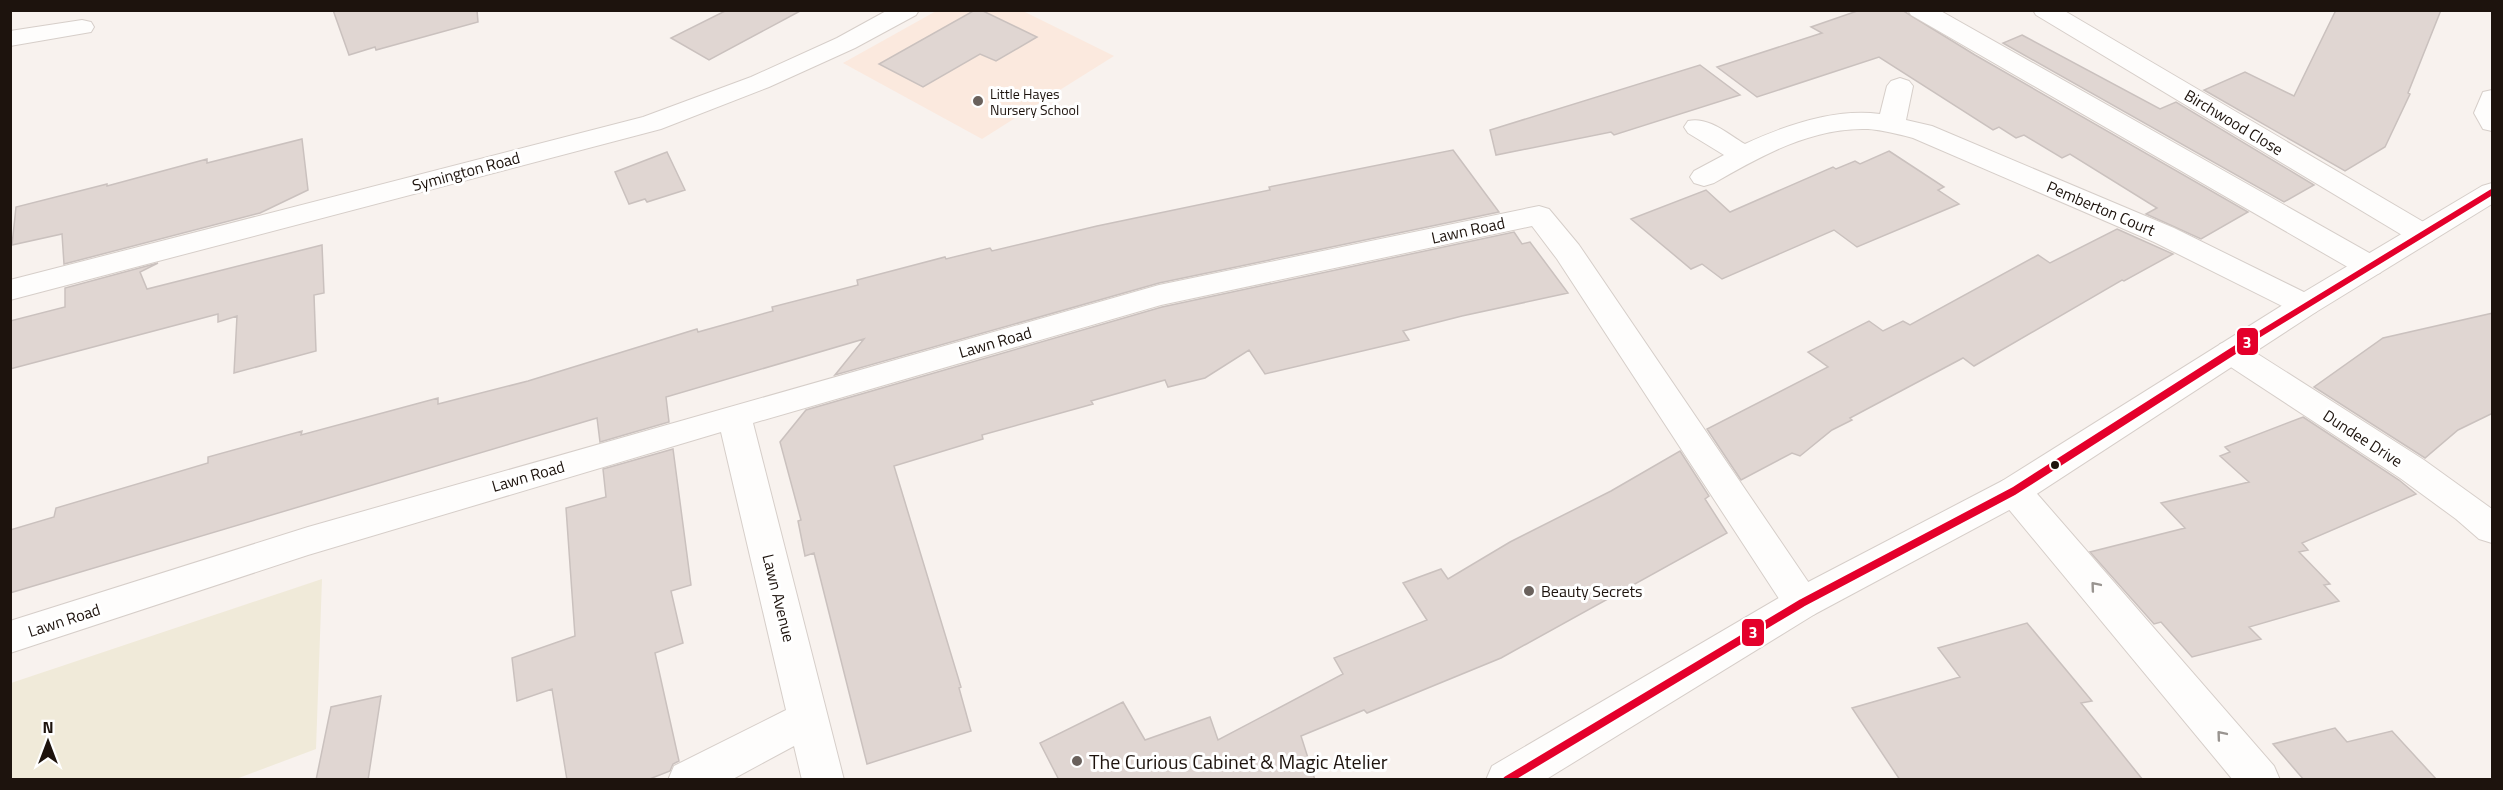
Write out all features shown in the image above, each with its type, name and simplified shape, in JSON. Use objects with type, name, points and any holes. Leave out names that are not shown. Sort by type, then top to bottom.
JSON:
[{"type":"street","name":"Symington Road","points":[[10,290],[652,123],[760,82],[846,43],[907,10]]},
{"type":"street","points":[[1920,10],[2369,266]]},
{"type":"street","name":"Birchwood Close","points":[[2045,10],[2422,234]]},
{"type":"street","points":[[10,39],[82,27]]},
{"type":"street","points":[[1891,125],[1900,86]]},
{"type":"street","points":[[2493,98],[2487,113],[2493,123]]},
{"type":"street","name":"Pemberton Court","points":[[1704,177],[1742,154],[1813,128],[1846,121],[1870,121],[1891,125],[1922,132],[2164,235],[2305,305]]},
{"type":"street","points":[[1697,127],[1742,154]]},
{"type":"street","points":[[1507,780],[1802,603],[2014,491],[2305,305],[2493,192]]},
{"type":"street","name":"Lawn Road","points":[[10,637],[308,541],[1159,295],[1539,215],[1568,252],[1802,603]]},
{"type":"street","name":"Dundee Drive","points":[[2230,352],[2412,469],[2493,529]]},
{"type":"street","name":"Lawn Avenue","points":[[734,416],[823,780]]},
{"type":"street","points":[[2014,491],[2259,780]]},
{"type":"street","points":[[689,780],[808,719]]},
{"type":"shaded area","name":"Little Hayes Nursery School","points":[[938,10],[1023,11],[1114,56],[982,139],[843,63]]},
{"type":"shaded area","points":[[322,579],[316,749],[236,779],[11,779],[11,683]]},
{"type":"building","points":[[333,10],[477,10],[478,22],[376,50],[375,47],[349,55]]},
{"type":"building","points":[[727,10],[802,10],[709,60],[671,38]]},
{"type":"building","points":[[975,10],[981,10],[1037,37],[996,61],[980,54],[923,87],[879,64]]},
{"type":"building","points":[[1860,10],[1902,10],[1975,55],[2248,212],[2201,239],[2146,214],[2157,208],[2070,154],[2062,158],[2024,135],[2016,138],[1999,127],[1993,130],[1879,57],[1757,97],[1717,67],[1822,33],[1811,27]]},
{"type":"building","points":[[2336,10],[2441,10],[2408,93],[2410,94],[2385,147],[2345,171],[2204,90],[2245,72],[2294,96]]},
{"type":"building","points":[[2022,35],[2160,109],[2176,102],[2314,185],[2284,202],[2003,43]]},
{"type":"building","points":[[1700,65],[1740,95],[1614,135],[1611,132],[1496,155],[1490,130]]},
{"type":"building","points":[[302,139],[308,190],[260,213],[64,264],[62,234],[12,245],[16,207],[107,184],[107,186],[207,159],[207,163]]},
{"type":"building","points":[[1453,150],[1499,212],[1159,283],[835,375],[864,339],[666,397],[669,422],[600,442],[597,418],[10,593],[10,530],[54,517],[56,508],[208,463],[208,457],[302,431],[301,435],[438,398],[438,404],[528,381],[697,329],[698,332],[773,311],[772,307],[858,285],[857,280],[945,257],[946,259],[990,248],[992,251],[1097,226],[1270,190],[1269,187]]},
{"type":"building","points":[[1889,151],[1944,187],[1938,190],[1959,204],[1857,247],[1834,230],[1722,279],[1702,264],[1691,269],[1631,219],[1706,190],[1730,212],[1833,167],[1836,169],[1855,161],[1860,164]]},
{"type":"building","points":[[667,152],[685,190],[647,202],[645,199],[629,204],[615,172]]},
{"type":"building","points":[[2117,229],[2173,254],[2122,280],[1974,366],[1963,358],[1850,418],[1852,420],[1832,430],[1800,456],[1792,453],[1741,480],[1707,429],[1828,367],[1808,352],[1869,321],[1883,331],[1903,321],[1910,325],[2038,255],[2050,263]]},
{"type":"building","points":[[1514,232],[1522,244],[1530,242],[1568,293],[1403,331],[1409,340],[1265,374],[1249,350],[1205,378],[1168,387],[1165,380],[1091,401],[1093,404],[982,435],[983,439],[894,466],[961,687],[959,688],[971,731],[867,764],[814,553],[805,556],[798,521],[801,520],[780,442],[806,410],[1162,307]]},
{"type":"building","points":[[322,245],[324,293],[314,295],[316,351],[234,373],[237,316],[218,322],[218,314],[10,369],[10,321],[65,307],[65,288],[158,263],[140,272],[147,289]]},
{"type":"building","points":[[2493,313],[2493,413],[2458,430],[2425,458],[2314,387],[2383,338]]},
{"type":"building","points":[[2303,417],[2399,480],[2416,494],[2302,543],[2308,550],[2299,552],[2330,584],[2324,585],[2339,601],[2249,627],[2261,639],[2192,657],[2161,622],[2154,624],[2090,552],[2185,528],[2161,503],[2249,482],[2220,456],[2230,452],[2225,447]]},
{"type":"building","points":[[673,449],[691,585],[671,591],[683,643],[655,653],[679,761],[673,764],[670,771],[647,780],[567,780],[552,689],[517,701],[512,658],[575,636],[566,508],[606,497],[603,469]]},
{"type":"building","points":[[1680,451],[1709,496],[1705,499],[1727,533],[1501,658],[1367,713],[1364,710],[1301,736],[1315,780],[1059,780],[1040,743],[1123,702],[1145,740],[1210,717],[1218,740],[1343,674],[1334,658],[1427,620],[1403,583],[1441,569],[1448,579],[1510,542],[1611,491]]},
{"type":"building","points":[[2027,623],[2092,701],[2081,703],[2143,780],[1900,780],[1852,708],[1960,677],[1938,648]]},
{"type":"building","points":[[381,696],[368,780],[316,780],[331,707]]},
{"type":"building","points":[[2335,728],[2347,742],[2392,731],[2437,780],[2304,780],[2273,744]]},
{"type":"transit line","name":"3","points":[[1507,780],[1802,603],[2014,491],[2305,305],[2492,192]]},
{"type":"place","name":"Little Hayes Nursery School","points":[[978,101]]},
{"type":"place","name":"Beauty Secrets","points":[[1529,591]]},
{"type":"place","name":"The Curious Cabinet & Magic Atelier","points":[[1077,761]]}]
